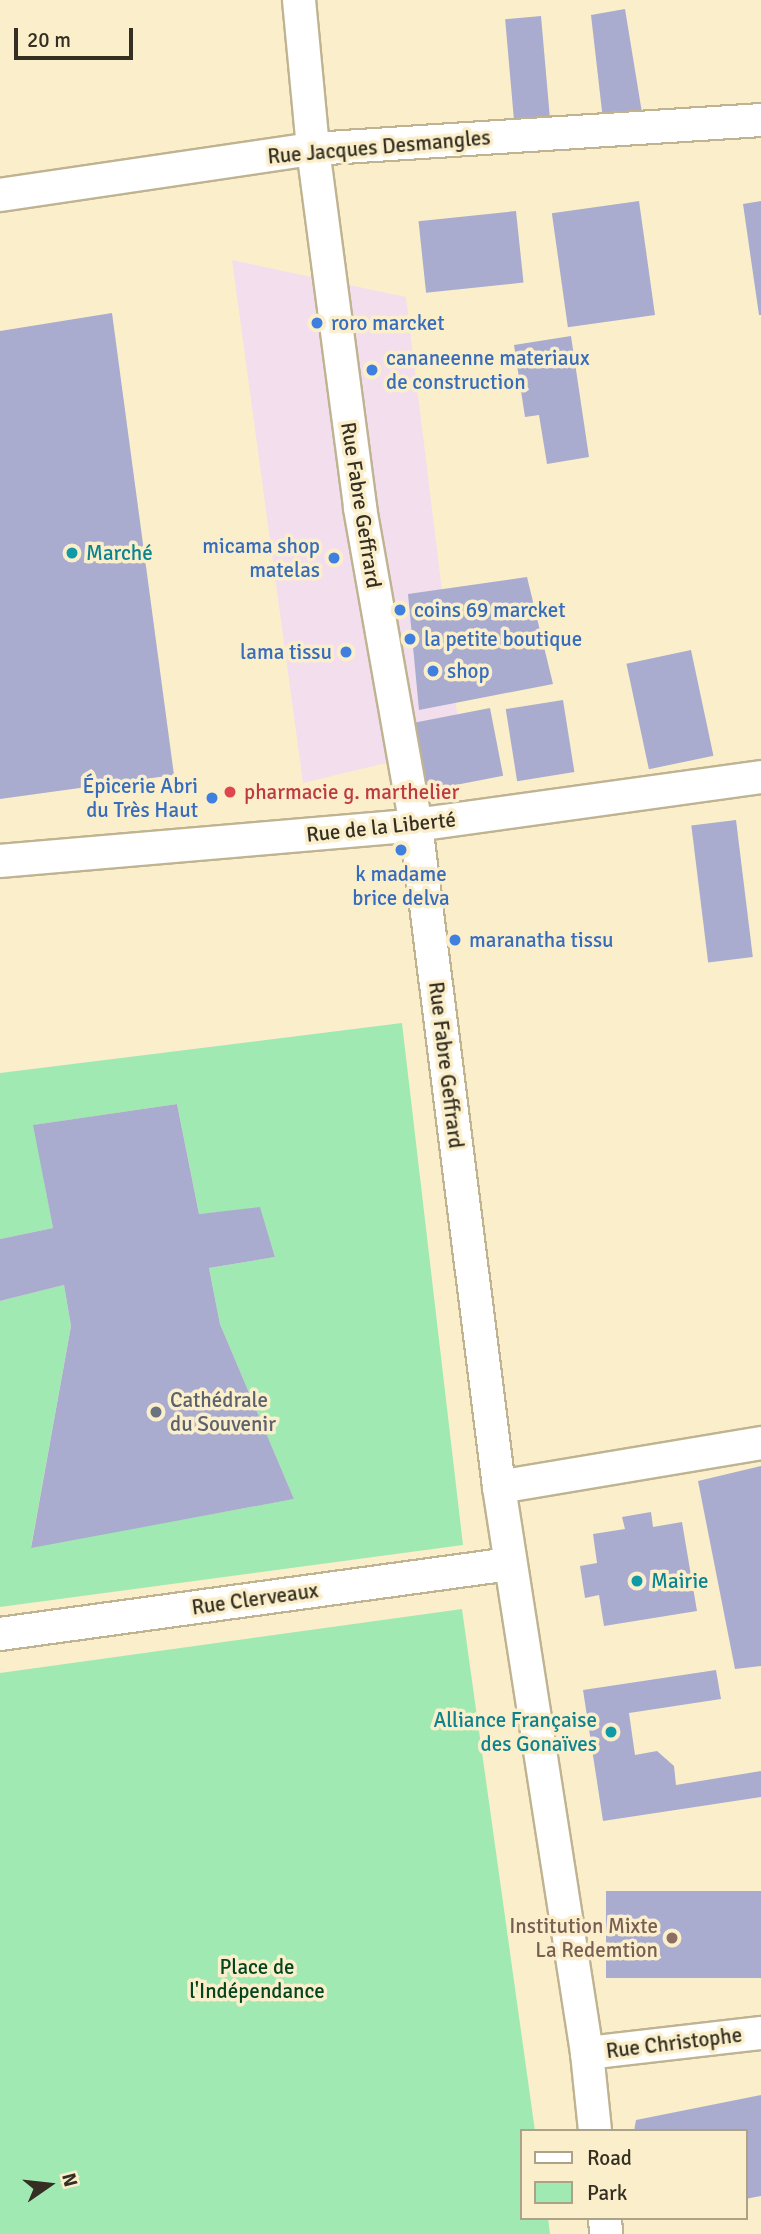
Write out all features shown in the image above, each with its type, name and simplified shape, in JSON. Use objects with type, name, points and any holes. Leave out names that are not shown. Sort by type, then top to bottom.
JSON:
[{"type":"street","name":"Rue Fabre Geffrard","points":[[299,0],[313,149],[359,508],[416,825],[499,1487],[587,2053],[596,2129]]},
{"type":"street","name":"Rue Jacques Desmangles","points":[[0,195],[313,149],[761,120]]},
{"type":"street","name":"Rue de la Liberté","points":[[0,862],[416,825],[761,778]]},
{"type":"street","points":[[499,1487],[761,1443]]},
{"type":"street","name":"Rue Clerveaux","points":[[0,1634],[510,1564]]},
{"type":"street","name":"Rue Christophe","points":[[587,2053],[761,2033]]},
{"type":"shaded area","points":[[232,260],[406,297],[461,745],[303,783]]},
{"type":"green space","points":[[402,1023],[463,1545],[0,1607],[0,1301],[64,1285],[71,1326],[31,1547],[294,1499],[220,1324],[209,1268],[275,1257],[260,1208],[199,1214],[177,1104],[34,1125],[53,1228],[0,1239],[0,1073]]},
{"type":"green space","name":"Place de l'Indépendance","points":[[462,1609],[535,2129],[520,2129],[520,2220],[548,2220],[550,2234],[0,2234],[0,1673]]},
{"type":"building","points":[[625,9],[643,119],[603,120],[591,15]]},
{"type":"building","points":[[541,16],[550,123],[514,126],[505,19]]},
{"type":"building","points":[[639,201],[655,315],[568,327],[552,213]]},
{"type":"building","points":[[761,201],[761,315],[759,315],[743,204]]},
{"type":"building","points":[[516,211],[524,283],[426,293],[419,221]]},
{"type":"building","name":"Marché","points":[[112,313],[174,775],[0,799],[0,331]]},
{"type":"building","points":[[571,336],[589,457],[547,464],[539,415],[525,417],[514,345]]},
{"type":"building","points":[[527,577],[553,684],[419,710],[408,594]]},
{"type":"building","points":[[691,650],[713,756],[649,769],[626,664]]},
{"type":"building","points":[[563,700],[574,772],[517,781],[506,709]]},
{"type":"building","points":[[490,708],[503,776],[425,791],[411,723]]},
{"type":"building","points":[[736,820],[753,957],[708,962],[691,825]]},
{"type":"building","name":"Cathédrale du Souvenir","points":[[177,1104],[199,1214],[260,1207],[275,1257],[209,1268],[220,1324],[294,1499],[31,1548],[71,1326],[64,1285],[0,1301],[0,1239],[53,1228],[33,1125]]},
{"type":"building","points":[[761,1466],[761,1666],[735,1669],[698,1481]]},
{"type":"building","name":"Mairie","points":[[651,1512],[653,1527],[682,1522],[697,1611],[604,1626],[599,1595],[585,1598],[580,1566],[597,1563],[593,1534],[625,1529],[622,1517]]},
{"type":"building","name":"Alliance Française des Gonaïves","points":[[716,1670],[721,1699],[629,1713],[635,1755],[657,1751],[674,1766],[676,1785],[761,1771],[761,1797],[603,1821],[583,1690]]},
{"type":"building","name":"Institution Mixte La Redemtion","points":[[606,1891],[761,1891],[761,1978],[606,1978]]},
{"type":"building","points":[[761,2095],[761,2196],[747,2199],[747,2129],[634,2129],[636,2120]]},
{"type":"place","name":"roro marcket","points":[[317,323]]},
{"type":"place","name":"cananeenne materiaux de construction","points":[[372,370]]},
{"type":"place","name":"Marché","points":[[72,553]]},
{"type":"place","name":"micama shop matelas","points":[[334,558]]},
{"type":"place","name":"coins 69 marcket","points":[[400,610]]},
{"type":"place","name":"la petite boutique","points":[[410,639]]},
{"type":"place","name":"lama tissu","points":[[346,652]]},
{"type":"place","name":"shop","points":[[433,671]]},
{"type":"place","name":"pharmacie g. marthelier","points":[[230,792]]},
{"type":"place","name":"Épicerie Abri du Très Haut","points":[[212,798]]},
{"type":"place","name":"k madame brice delva","points":[[401,850]]},
{"type":"place","name":"maranatha tissu","points":[[455,940]]},
{"type":"place","name":"Cathédrale du Souvenir","points":[[156,1412]]},
{"type":"place","name":"Mairie","points":[[637,1581]]},
{"type":"place","name":"Alliance Française des Gonaïves","points":[[611,1732]]},
{"type":"place","name":"Institution Mixte La Redemtion","points":[[672,1938]]}]
